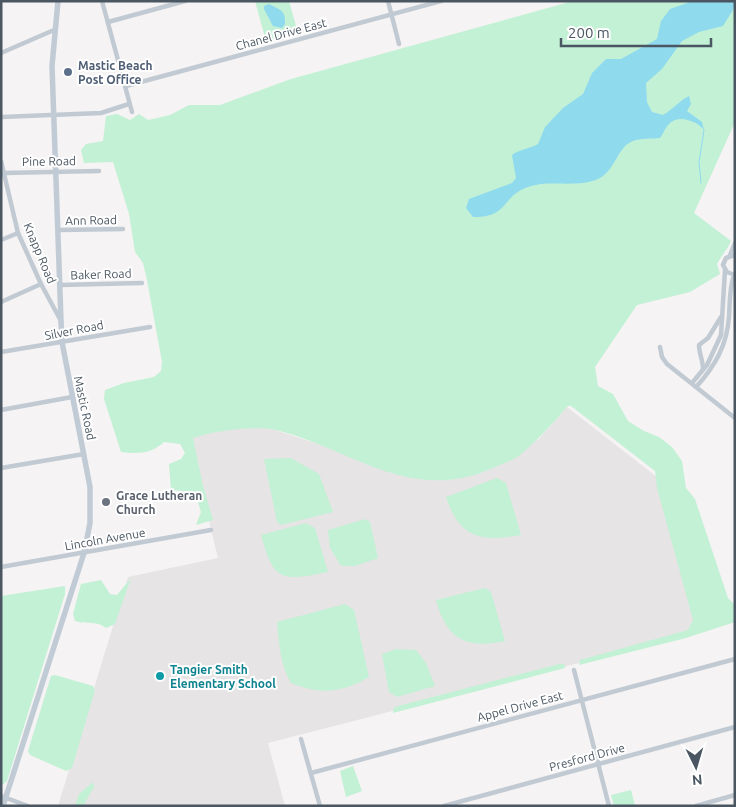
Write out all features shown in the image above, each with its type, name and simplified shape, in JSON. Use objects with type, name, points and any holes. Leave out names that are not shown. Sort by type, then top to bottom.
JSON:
[{"type":"main road","name":"Mastic Road","points":[[3,806],[4,797],[84,552],[91,512],[90,487],[62,342],[54,114],[54,30],[58,1]]},
{"type":"street","points":[[102,1],[132,112]]},
{"type":"street","points":[[108,22],[185,1]]},
{"type":"street","points":[[388,1],[399,44]]},
{"type":"street","name":"Chanel Drive East","points":[[126,86],[441,1]]},
{"type":"street","points":[[1,53],[54,30]]},
{"type":"street","points":[[1,118],[101,113],[129,104]]},
{"type":"street","name":"Knapp Road","points":[[1,161],[18,233],[41,284],[61,321]]},
{"type":"street","name":"Pine Road","points":[[3,174],[99,171]]},
{"type":"street","name":"Ann Road","points":[[59,230],[123,229]]},
{"type":"street","points":[[1,240],[18,233]]},
{"type":"street","points":[[692,383],[709,360],[721,335],[724,261],[732,255],[735,243]]},
{"type":"street","points":[[697,386],[715,363],[727,333],[729,289],[734,275],[725,270]]},
{"type":"street","name":"Baker Road","points":[[60,286],[142,283]]},
{"type":"street","points":[[1,302],[41,284]]},
{"type":"street","points":[[703,369],[699,345],[708,338],[722,316]]},
{"type":"street","name":"Silver Road","points":[[1,352],[150,327]]},
{"type":"street","points":[[660,347],[662,357],[667,364],[735,418]]},
{"type":"street","points":[[703,360],[715,363]]},
{"type":"street","points":[[1,410],[72,397]]},
{"type":"street","points":[[1,468],[84,454]]},
{"type":"street","name":"Lincoln Avenue","points":[[1,567],[211,530]]},
{"type":"street","name":"Appel Drive East","points":[[311,773],[735,659]]},
{"type":"street","points":[[574,670],[609,806]]},
{"type":"street","name":"Presford Drive","points":[[444,806],[735,727]]},
{"type":"street","points":[[301,739],[320,806]]},
{"type":"street","points":[[696,806],[735,796]]},
{"type":"street","points":[[4,797],[28,806]]},
{"type":"shaded area","points":[[567,407],[662,481],[699,632],[268,743],[285,806],[58,806],[128,577],[218,558],[186,427],[266,427],[330,448],[450,480],[500,465],[539,439]]},
{"type":"green space","points":[[255,1],[289,1],[298,33],[266,41]]},
{"type":"green space","points":[[573,1],[735,1],[735,122],[694,213],[731,241],[717,264],[720,274],[690,292],[637,305],[595,367],[598,386],[613,394],[628,421],[644,431],[659,437],[672,447],[682,461],[686,488],[695,499],[728,598],[735,605],[735,622],[686,638],[579,665],[580,660],[688,630],[693,620],[657,488],[655,471],[571,406],[568,406],[533,443],[514,459],[463,478],[435,480],[408,477],[382,470],[276,430],[257,428],[234,430],[193,438],[203,486],[213,520],[196,525],[201,512],[195,492],[171,490],[169,464],[181,459],[185,453],[180,444],[164,442],[149,451],[121,452],[104,399],[105,390],[124,383],[154,377],[161,371],[162,362],[143,263],[135,252],[129,214],[113,162],[84,163],[81,150],[86,144],[103,141],[106,116],[117,114],[130,120],[139,114],[148,120],[170,115],[189,105],[220,105],[291,79]]},
{"type":"green space","points":[[291,458],[319,474],[333,512],[281,525],[277,522],[264,459]]},
{"type":"green space","points":[[497,478],[506,483],[521,535],[494,538],[474,534],[458,522],[446,497]]},
{"type":"green space","points":[[365,519],[370,522],[378,558],[355,566],[341,566],[330,548],[328,530]]},
{"type":"green space","points":[[306,523],[315,528],[328,572],[300,577],[282,575],[270,562],[261,535]]},
{"type":"green space","points":[[131,578],[115,624],[106,628],[95,623],[75,621],[73,614],[81,584],[101,580],[110,594],[117,595]]},
{"type":"green space","points":[[65,586],[65,594],[7,781],[1,786],[1,596]]},
{"type":"green space","points":[[485,588],[491,592],[505,641],[479,644],[468,642],[452,633],[440,614],[436,600]]},
{"type":"green space","points":[[345,604],[354,610],[369,677],[340,689],[322,691],[291,683],[282,661],[277,622]]},
{"type":"green space","points":[[396,649],[416,650],[426,663],[435,686],[397,697],[389,692],[382,654]]},
{"type":"green space","points":[[564,664],[565,668],[393,713],[394,708],[398,706]]},
{"type":"green space","points":[[55,675],[93,686],[95,690],[72,768],[66,771],[30,755],[28,751],[51,676]]},
{"type":"green space","points":[[353,766],[362,791],[346,797],[340,771]]},
{"type":"green space","points":[[93,782],[94,787],[83,806],[75,806],[79,794]]},
{"type":"green space","points":[[631,790],[635,806],[614,806],[611,795]]},
{"type":"water","points":[[693,1],[735,1],[733,10],[723,26],[699,32],[682,41],[662,69],[646,83],[647,102],[652,112],[663,115],[689,96],[691,104],[687,111],[702,122],[704,130],[697,124],[677,119],[668,126],[660,138],[639,139],[628,144],[609,170],[600,178],[583,183],[545,184],[528,187],[519,191],[493,214],[473,217],[466,208],[469,199],[512,183],[516,178],[512,155],[538,144],[545,127],[563,108],[583,94],[592,73],[606,59],[621,59],[657,39],[661,21],[670,9]]},
{"type":"water","points":[[269,4],[283,13],[285,24],[282,28],[273,26],[264,9],[264,6]]},
{"type":"waterway","points":[[701,183],[699,162],[704,130]]},
{"type":"place","name":"Mastic Beach Post Office","points":[[68,72]]},
{"type":"place","name":"Grace Lutheran Church","points":[[106,502]]},
{"type":"place","name":"Tangier Smith Elementary School","points":[[160,676]]}]
